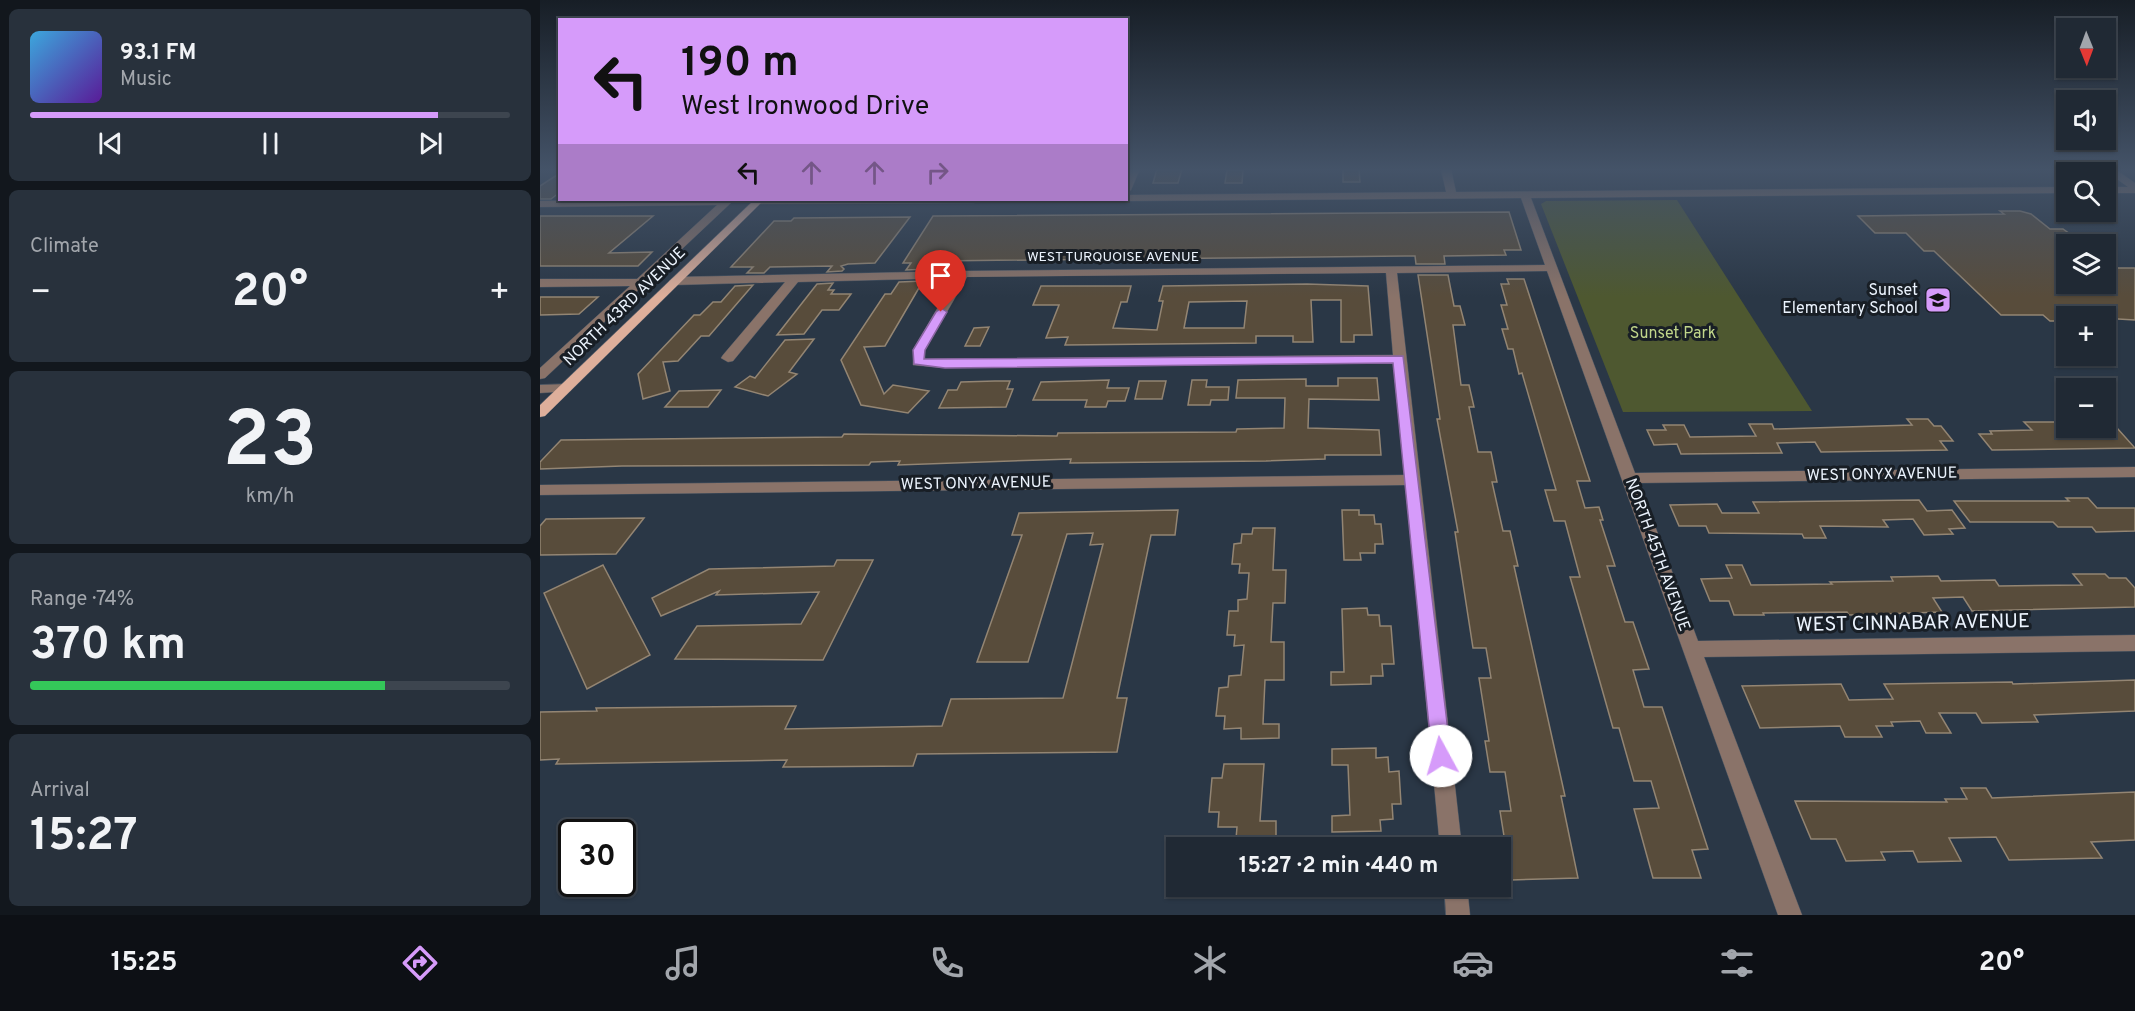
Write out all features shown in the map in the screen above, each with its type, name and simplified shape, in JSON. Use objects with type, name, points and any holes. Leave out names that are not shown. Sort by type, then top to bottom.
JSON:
[{"type":"main road","name":"NORTH 43RD AVENUE","points":[[540,413],[747,212]]},
{"type":"street","name":"NORTH 43RD AVENUE","points":[[540,375],[717,212]]},
{"type":"street","name":"NORTH 45TH AVENUE","points":[[1531,212],[1790,915]]},
{"type":"street","name":"WEST TURQUOISE AVENUE","points":[[675,281],[963,274],[1552,268]]},
{"type":"street","points":[[1391,270],[1450,837]]},
{"type":"street","points":[[963,274],[919,350],[918,362],[945,364],[1399,359]]},
{"type":"street","points":[[728,358],[794,279]]},
{"type":"street","points":[[540,283],[642,282]]},
{"type":"street","points":[[540,389],[566,388]]},
{"type":"street","name":"WEST ONYX AVENUE","points":[[1629,478],[2135,472]]},
{"type":"street","name":"WEST ONYX AVENUE","points":[[540,489],[1413,480]]},
{"type":"street","name":"WEST CINNABAR AVENUE","points":[[1691,649],[2135,643]]},
{"type":"street","points":[[1456,897],[1458,915]]},
{"type":"green space","name":"Sunset Park","points":[[1544,212],[1684,212],[1812,411],[1623,412]]},
{"type":"building","points":[[1509,212],[1521,250],[1504,250],[1506,255],[1444,256],[1445,264],[1416,264],[1415,256],[935,261],[930,269],[906,270],[911,263],[903,263],[933,216]]},
{"type":"building","points":[[2001,212],[2031,214],[2050,229],[2063,229],[2070,234],[2056,234],[2056,294],[2116,294],[2116,268],[2135,268],[2135,320],[2116,319],[2116,306],[2056,306],[2056,321],[2050,321],[2043,315],[2001,315],[1934,251],[1924,251],[1906,233],[1875,233],[1858,216],[2004,214]]},
{"type":"building","points":[[540,216],[653,216],[609,253],[652,252],[638,266],[540,266]]},
{"type":"building","points":[[910,217],[875,263],[848,264],[841,266],[844,269],[842,271],[827,272],[832,266],[770,267],[764,273],[747,273],[753,267],[731,267],[774,221],[791,221],[794,218]]},
{"type":"building","points":[[1418,275],[1448,275],[1454,306],[1460,306],[1465,325],[1453,325],[1461,385],[1469,385],[1474,407],[1469,407],[1478,452],[1491,452],[1497,482],[1492,482],[1503,531],[1510,531],[1518,566],[1514,566],[1565,796],[1561,796],[1578,878],[1511,880],[1511,837],[1504,837],[1500,811],[1511,811],[1505,772],[1490,772],[1485,741],[1489,741],[1479,678],[1491,678],[1486,648],[1473,648],[1455,532],[1458,532],[1437,419],[1440,419]]},
{"type":"building","points":[[1507,279],[1524,279],[1590,481],[1577,481],[1585,508],[1599,507],[1603,520],[1600,520],[1615,566],[1607,566],[1625,622],[1633,622],[1649,669],[1633,670],[1644,707],[1662,707],[1708,849],[1692,850],[1701,878],[1653,878],[1634,809],[1659,808],[1651,781],[1634,781],[1619,728],[1613,728],[1570,577],[1580,577],[1565,521],[1554,521],[1545,490],[1556,490],[1522,373],[1519,374],[1513,349],[1508,349],[1502,329],[1508,329],[1501,305],[1507,305],[1501,284],[1509,284]]},
{"type":"building","points":[[923,281],[885,346],[864,347],[884,394],[893,385],[929,391],[908,413],[861,405],[841,360],[885,294],[891,294],[899,282]]},
{"type":"building","points":[[833,283],[828,290],[834,290],[831,294],[851,294],[839,310],[822,310],[804,334],[777,335],[817,284]]},
{"type":"building","points":[[1307,284],[1368,286],[1372,335],[1354,335],[1354,342],[1341,342],[1341,300],[1311,300],[1313,342],[1293,342],[1293,336],[1256,336],[1256,343],[1065,345],[1068,337],[1046,338],[1059,305],[1033,305],[1041,286],[1131,286],[1127,302],[1121,302],[1113,328],[1157,330],[1163,301],[1159,301],[1163,286]],"holes":[[[1247,301],[1244,328],[1184,328],[1189,302]]]},
{"type":"building","points":[[753,285],[709,336],[701,336],[678,361],[663,362],[670,391],[643,399],[638,374],[694,315],[700,315],[713,302],[721,302],[735,286]]},
{"type":"building","points":[[540,297],[598,297],[579,314],[540,315]]},
{"type":"building","points":[[989,327],[980,346],[965,346],[974,328]]},
{"type":"building","points":[[814,339],[789,372],[797,374],[768,396],[735,387],[750,376],[755,378],[785,340]]},
{"type":"building","points":[[1338,378],[1377,378],[1379,400],[1309,399],[1308,428],[1379,430],[1381,455],[1325,455],[1325,459],[1266,461],[1070,463],[1071,459],[898,465],[900,461],[871,462],[869,465],[622,466],[540,469],[540,462],[561,440],[842,437],[844,434],[1057,436],[1058,433],[1236,432],[1237,429],[1284,428],[1285,398],[1236,398],[1238,380],[1306,379],[1306,386],[1338,386]]},
{"type":"building","points":[[1109,380],[1107,388],[1129,388],[1125,401],[1108,401],[1106,407],[1085,407],[1087,400],[1033,400],[1041,382]]},
{"type":"building","points":[[1192,380],[1207,380],[1206,387],[1229,387],[1228,400],[1211,400],[1210,405],[1188,405]]},
{"type":"building","points":[[1010,381],[1007,389],[1013,389],[1006,407],[939,408],[948,390],[957,390],[961,382]]},
{"type":"building","points":[[1139,381],[1166,381],[1162,399],[1135,399]]},
{"type":"building","points":[[721,390],[708,407],[665,407],[679,391]]},
{"type":"building","points":[[1907,419],[1928,419],[1934,426],[1941,426],[1953,441],[1940,441],[1947,450],[1821,452],[1815,442],[1777,443],[1782,453],[1681,454],[1677,444],[1654,445],[1647,430],[1666,430],[1663,425],[1684,425],[1690,437],[1756,436],[1749,424],[1772,424],[1774,429],[1912,425]]},
{"type":"building","points":[[2024,422],[2056,422],[2056,438],[2116,438],[2117,428],[2135,448],[1992,450],[1979,434],[1992,434],[1990,431],[2032,430]]},
{"type":"building","points":[[2066,498],[2088,498],[2097,508],[2135,508],[2135,531],[2096,532],[2092,527],[2058,527],[2053,522],[1970,522],[1954,501],[2069,501]]},
{"type":"building","points":[[1919,500],[1927,511],[1952,510],[1965,528],[1949,529],[1953,534],[1924,535],[1913,519],[1883,520],[1888,527],[1820,526],[1826,538],[1804,538],[1802,534],[1709,533],[1706,526],[1679,526],[1670,505],[1717,504],[1722,513],[1759,513],[1753,502]]},
{"type":"building","points":[[1178,510],[1175,535],[1151,535],[1117,698],[1127,698],[1117,752],[917,754],[913,766],[783,767],[787,760],[556,764],[559,759],[540,760],[540,712],[597,711],[596,708],[796,706],[785,729],[942,726],[951,699],[1063,698],[1103,544],[1090,545],[1093,533],[1067,534],[1028,662],[977,662],[1022,535],[1012,535],[1019,513]]},
{"type":"building","points":[[1342,510],[1359,510],[1359,515],[1374,515],[1375,524],[1381,524],[1383,544],[1375,544],[1375,553],[1360,553],[1361,560],[1344,560]]},
{"type":"building","points":[[644,518],[616,554],[540,555],[540,526],[546,519]]},
{"type":"building","points":[[1253,528],[1275,528],[1273,570],[1286,570],[1285,603],[1273,603],[1271,642],[1284,642],[1284,680],[1265,680],[1263,724],[1279,724],[1279,738],[1241,739],[1241,728],[1224,729],[1225,716],[1216,716],[1219,688],[1228,687],[1229,676],[1241,675],[1244,645],[1234,646],[1235,635],[1227,635],[1229,611],[1238,611],[1238,600],[1247,599],[1249,573],[1239,573],[1240,564],[1232,564],[1234,544],[1241,543],[1242,534],[1252,534]]},
{"type":"building","points":[[837,560],[873,560],[823,660],[675,659],[697,626],[801,624],[819,592],[716,595],[719,591],[661,616],[652,598],[709,569],[834,566]]},
{"type":"building","points":[[603,565],[650,655],[587,689],[544,593]]},
{"type":"building","points":[[1726,565],[1742,565],[1751,585],[1832,584],[1830,582],[1893,581],[1891,577],[1938,576],[1941,581],[1995,580],[1999,586],[2082,585],[2073,574],[2105,574],[2109,578],[2126,578],[2135,588],[2135,607],[1972,611],[1963,597],[1933,598],[1942,612],[1734,615],[1729,601],[1710,601],[1701,579],[1732,578]]},
{"type":"building","points":[[1367,608],[1368,615],[1379,615],[1380,626],[1391,626],[1394,664],[1382,664],[1383,676],[1371,676],[1371,684],[1331,685],[1331,672],[1344,672],[1342,609]]},
{"type":"building","points":[[2135,680],[2135,711],[2034,715],[2038,722],[1982,723],[1976,713],[1939,713],[1951,733],[1926,733],[1920,721],[1891,722],[1893,726],[1876,726],[1882,737],[1845,737],[1840,726],[1760,728],[1742,686],[1841,684],[1849,700],[1893,699],[1884,684],[2012,682],[2013,684]]},
{"type":"building","points":[[1376,748],[1376,758],[1388,757],[1389,772],[1399,771],[1401,804],[1392,804],[1393,819],[1380,820],[1381,831],[1332,832],[1332,816],[1350,815],[1348,765],[1332,765],[1332,749]]},
{"type":"building","points":[[1224,764],[1264,764],[1260,821],[1276,821],[1276,837],[1236,837],[1237,827],[1218,827],[1219,812],[1209,812],[1212,778],[1222,778]]},
{"type":"building","points":[[1961,788],[1986,788],[1992,798],[2135,792],[2135,840],[2091,842],[2102,858],[2009,860],[1996,837],[1949,838],[1961,861],[1918,862],[1913,851],[1881,852],[1885,860],[1846,861],[1836,839],[1811,839],[1795,801],[1947,802],[1945,799],[1967,799]]},
{"type":"place","name":"Sunset Elementary School","points":[[1938,300]]},
{"type":"route","points":[[941,312],[919,350],[918,362],[945,364],[1399,359],[1441,756]]}]
